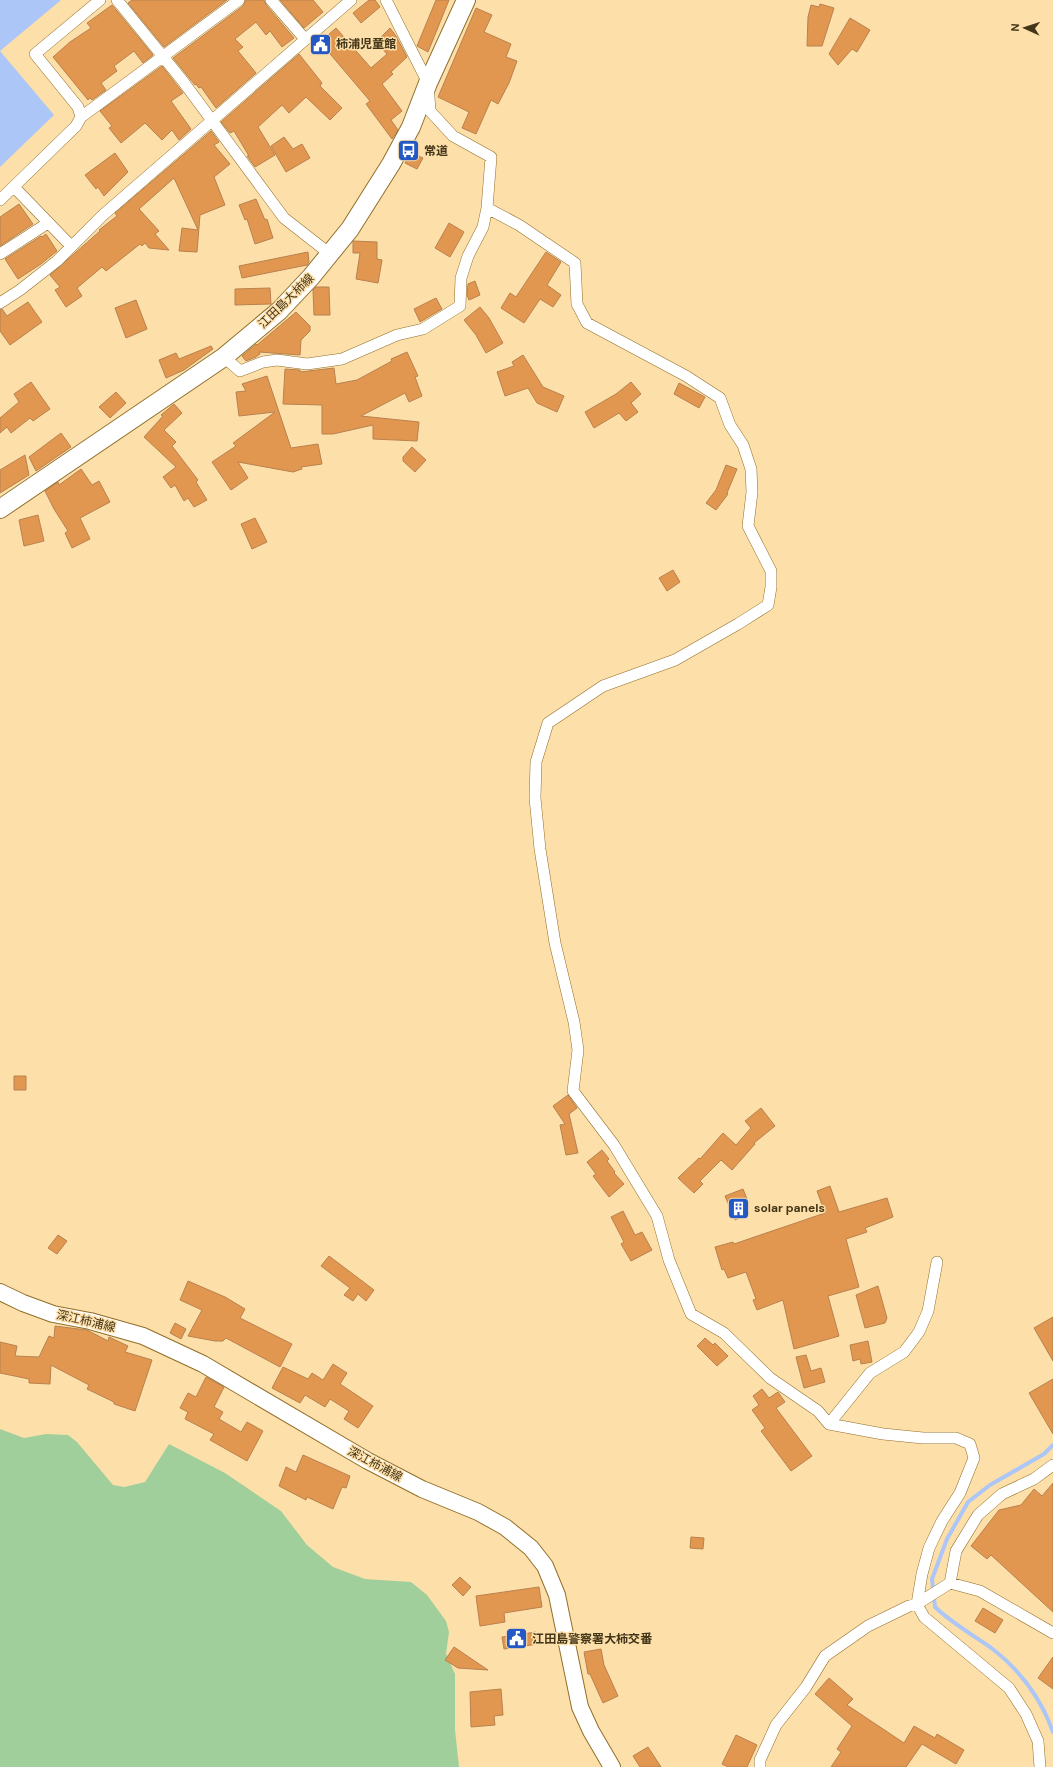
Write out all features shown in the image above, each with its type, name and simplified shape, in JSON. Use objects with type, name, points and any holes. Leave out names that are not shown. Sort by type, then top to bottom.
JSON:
[{"type":"main road","name":"江田島大柿線","points":[[1,507],[224,357],[278,311],[311,278],[350,228],[412,128],[428,83],[466,0]]},
{"type":"main road","name":"深江柿浦線","points":[[0,1292],[23,1304],[53,1314],[90,1321],[150,1339],[203,1364],[368,1461],[422,1488],[478,1512],[505,1527],[531,1548],[545,1566],[557,1595],[580,1707],[591,1731],[612,1767]]},
{"type":"street","points":[[81,117],[78,108],[35,54],[100,0]]},
{"type":"street","points":[[117,0],[164,55],[284,218],[330,254]]},
{"type":"street","points":[[0,200],[76,126],[81,117],[239,0]]},
{"type":"street","points":[[272,0],[305,39]]},
{"type":"street","points":[[0,303],[20,290],[57,261],[103,215],[351,0]]},
{"type":"street","points":[[224,357],[240,371],[263,362],[277,360],[307,364],[342,359],[397,335],[423,329],[460,306],[461,278],[468,256],[483,227],[487,208],[491,157],[453,136],[430,111],[428,83],[386,0]]},
{"type":"street","points":[[14,187],[71,246]]},
{"type":"street","points":[[487,208],[519,225],[575,263],[577,304],[587,324],[686,376],[720,398],[730,425],[743,445],[751,469],[752,492],[748,526],[771,571],[771,587],[768,605],[675,660],[603,686],[548,723],[536,762],[535,798],[540,849],[554,943],[574,1022],[578,1050],[573,1090],[614,1145],[657,1216],[669,1260],[691,1314],[724,1333],[770,1378],[818,1411],[829,1424],[907,1437],[956,1438],[970,1444],[974,1458],[960,1493],[942,1521],[929,1548],[922,1574],[917,1604],[924,1617],[1009,1688],[1026,1714],[1038,1741],[1040,1767]]},
{"type":"street","points":[[0,254],[48,223]]},
{"type":"street","points":[[829,1424],[870,1372],[904,1352],[919,1332],[928,1311],[937,1262]]},
{"type":"street","points":[[760,1767],[760,1760],[776,1725],[806,1688],[825,1656],[868,1626],[909,1606],[917,1604],[950,1583],[956,1551],[978,1515],[1002,1494],[1034,1479],[1053,1465]]},
{"type":"street","points":[[950,1583],[980,1591],[1053,1633]]},
{"type":"green space","points":[[0,1429],[24,1438],[46,1434],[68,1435],[77,1442],[113,1485],[124,1487],[145,1482],[169,1444],[225,1473],[281,1511],[307,1545],[333,1567],[365,1579],[411,1582],[427,1595],[446,1621],[449,1632],[446,1654],[455,1674],[455,1730],[459,1767],[0,1767]]},
{"type":"water","points":[[0,0],[61,0],[0,51]]},
{"type":"water","points":[[0,51],[54,115],[0,167]]},
{"type":"building","points":[[132,0],[227,0],[164,47],[128,3]]},
{"type":"building","points":[[246,0],[264,0],[266,5],[294,38],[282,47],[270,31],[266,35],[256,22],[235,39],[243,47],[238,51],[256,73],[216,108],[201,87],[199,88],[196,84],[195,85],[173,58],[243,6]]},
{"type":"building","points":[[280,0],[313,0],[323,12],[304,28]]},
{"type":"building","points":[[369,0],[375,0],[380,7],[361,23],[353,13]]},
{"type":"building","points":[[436,0],[449,0],[428,52],[417,46]]},
{"type":"building","points":[[820,4],[834,8],[822,46],[807,46],[808,17],[811,5],[819,7]]},
{"type":"building","points":[[112,5],[153,55],[143,63],[134,51],[114,66],[117,71],[101,83],[106,90],[92,100],[90,98],[88,100],[53,57],[70,42],[91,28],[87,23]]},
{"type":"building","points":[[476,8],[492,15],[484,32],[511,44],[506,57],[517,61],[509,83],[498,104],[491,100],[476,134],[462,128],[469,112],[438,97]]},
{"type":"building","points":[[850,18],[870,30],[857,52],[852,49],[838,65],[829,54]]},
{"type":"building","points":[[336,28],[371,68],[387,54],[376,42],[390,28],[407,57],[391,72],[393,74],[382,84],[402,111],[391,120],[398,130],[392,139],[366,104],[370,101],[320,42]]},
{"type":"building","points":[[299,54],[322,83],[320,86],[342,108],[330,120],[306,97],[289,113],[282,105],[258,127],[275,155],[255,167],[247,156],[249,156],[234,131],[230,133],[221,122]]},
{"type":"building","points":[[162,66],[183,93],[171,101],[191,129],[179,140],[172,130],[162,140],[145,123],[121,143],[109,128],[112,126],[100,111]]},
{"type":"building","points":[[211,131],[219,142],[214,145],[230,164],[214,177],[225,205],[200,215],[197,252],[179,251],[182,228],[198,230],[174,178],[139,209],[159,231],[155,234],[169,250],[149,248],[145,243],[142,246],[140,244],[106,271],[102,267],[77,288],[82,296],[66,307],[55,290],[60,287],[50,275],[100,231],[99,230],[117,216],[115,213]]},
{"type":"building","points":[[284,137],[293,149],[302,144],[310,158],[286,172],[271,146]]},
{"type":"building","points":[[410,152],[423,158],[417,169],[405,163]]},
{"type":"building","points":[[115,153],[128,172],[104,196],[98,187],[96,189],[85,175]]},
{"type":"building","points":[[256,199],[265,220],[267,219],[273,238],[255,244],[247,219],[245,220],[239,205]]},
{"type":"building","points":[[19,204],[33,224],[0,246],[0,217]]},
{"type":"building","points":[[449,223],[464,232],[450,257],[435,248]]},
{"type":"building","points":[[46,234],[57,251],[41,264],[18,279],[5,259]]},
{"type":"building","points":[[353,241],[377,242],[377,259],[382,260],[378,283],[356,279],[360,253],[353,253]]},
{"type":"building","points":[[308,252],[309,262],[307,265],[242,278],[239,266]]},
{"type":"building","points":[[546,252],[561,262],[547,285],[561,295],[553,307],[540,299],[524,323],[501,308],[510,293],[516,297]]},
{"type":"building","points":[[475,281],[480,295],[469,300],[467,295],[468,284]]},
{"type":"building","points":[[316,287],[329,287],[330,315],[314,315],[313,290]]},
{"type":"building","points":[[270,288],[271,304],[235,305],[235,289]]},
{"type":"building","points":[[436,298],[442,309],[420,322],[414,309]]},
{"type":"building","points":[[136,300],[147,329],[126,338],[115,308]]},
{"type":"building","points":[[28,302],[42,322],[10,345],[0,331],[0,310],[2,309],[7,316]]},
{"type":"building","points":[[480,307],[489,318],[503,343],[486,353],[476,335],[464,320]]},
{"type":"building","points":[[296,312],[310,326],[310,331],[301,340],[300,355],[259,352],[260,354],[256,357],[246,361],[242,356]]},
{"type":"building","points":[[211,346],[213,349],[184,370],[166,378],[159,360],[176,353],[179,359]]},
{"type":"building","points":[[407,352],[418,376],[415,377],[422,396],[409,402],[405,393],[361,416],[419,422],[417,441],[373,439],[373,425],[333,434],[322,434],[322,405],[283,404],[285,369],[300,370],[300,372],[334,368],[336,384],[357,380],[392,361],[391,359]]},
{"type":"building","points":[[523,355],[543,387],[564,396],[557,412],[537,403],[528,388],[505,396],[497,372],[514,366],[512,362]]},
{"type":"building","points":[[267,376],[291,448],[318,444],[322,464],[301,467],[302,469],[293,472],[238,462],[248,478],[231,490],[212,462],[236,446],[233,443],[275,412],[239,416],[236,392],[246,391],[242,384]]},
{"type":"building","points":[[31,382],[50,409],[33,421],[30,418],[11,433],[7,427],[0,433],[0,418],[19,402],[14,394]]},
{"type":"building","points":[[631,382],[641,394],[631,403],[638,412],[626,421],[619,413],[594,428],[585,412],[616,394]]},
{"type":"building","points":[[679,383],[705,397],[699,408],[674,394]]},
{"type":"building","points":[[116,392],[126,403],[110,418],[99,407]]},
{"type":"building","points":[[174,404],[182,413],[164,430],[176,442],[172,446],[198,480],[196,482],[207,500],[194,507],[188,498],[184,501],[175,485],[171,488],[163,477],[176,467],[144,437],[163,416],[161,415]]},
{"type":"building","points":[[61,433],[71,447],[36,471],[29,457]]},
{"type":"building","points":[[412,447],[426,460],[415,472],[403,461],[403,457]]},
{"type":"building","points":[[25,455],[29,475],[0,493],[0,470]]},
{"type":"building","points":[[726,465],[737,469],[727,493],[728,494],[716,510],[706,503],[716,490]]},
{"type":"building","points":[[81,469],[92,485],[99,481],[110,502],[80,518],[90,539],[72,548],[65,533],[68,531],[45,491],[58,482],[59,485]]},
{"type":"building","points":[[38,515],[44,541],[24,546],[19,520]]},
{"type":"building","points":[[255,518],[267,542],[252,549],[241,524]]},
{"type":"building","points":[[673,570],[680,582],[667,591],[659,578]]},
{"type":"building","points":[[14,1076],[26,1076],[26,1090],[14,1090]]},
{"type":"building","points":[[568,1095],[577,1108],[569,1114],[578,1153],[566,1155],[560,1125],[565,1124],[553,1106]]},
{"type":"building","points":[[761,1108],[775,1126],[754,1143],[755,1144],[732,1170],[721,1160],[700,1181],[703,1184],[694,1193],[678,1178],[699,1158],[700,1159],[723,1133],[736,1145],[751,1128],[745,1121]]},
{"type":"building","points":[[602,1150],[609,1159],[607,1161],[615,1172],[614,1173],[624,1184],[609,1197],[593,1176],[596,1174],[587,1162]]},
{"type":"building","points":[[830,1186],[839,1212],[887,1198],[893,1217],[865,1228],[867,1232],[846,1239],[859,1287],[828,1296],[839,1336],[794,1349],[783,1300],[757,1310],[753,1300],[756,1299],[746,1272],[728,1278],[724,1269],[722,1270],[715,1247],[733,1242],[734,1244],[825,1213],[817,1191]]},
{"type":"building","name":"solar panels","points":[[743,1189],[747,1199],[743,1201],[749,1214],[735,1220],[725,1196]]},
{"type":"building","points":[[623,1211],[635,1235],[642,1232],[652,1250],[631,1261],[621,1244],[624,1242],[611,1217]]},
{"type":"building","points":[[58,1235],[67,1241],[57,1254],[48,1248]]},
{"type":"building","points":[[329,1256],[374,1290],[366,1301],[358,1294],[353,1301],[344,1295],[350,1288],[321,1266]]},
{"type":"building","points":[[188,1281],[225,1297],[245,1309],[240,1318],[292,1344],[280,1367],[226,1338],[223,1341],[215,1341],[188,1336],[202,1310],[180,1300]]},
{"type":"building","points":[[878,1286],[887,1318],[885,1323],[865,1328],[856,1295]]},
{"type":"building","points":[[1053,1317],[1053,1361],[1034,1328]]},
{"type":"building","points":[[175,1323],[186,1329],[181,1339],[170,1333]]},
{"type":"building","points":[[55,1326],[87,1330],[108,1341],[109,1337],[128,1346],[125,1352],[152,1360],[135,1411],[114,1404],[114,1402],[87,1389],[89,1385],[51,1365],[50,1384],[29,1383],[29,1379],[0,1373],[0,1342],[17,1346],[15,1356],[39,1357],[49,1336],[54,1338]]},
{"type":"building","points":[[705,1338],[713,1345],[715,1343],[728,1356],[717,1366],[697,1346]]},
{"type":"building","points":[[868,1341],[872,1362],[861,1364],[860,1359],[853,1361],[850,1345]]},
{"type":"building","points":[[806,1355],[811,1371],[821,1368],[825,1382],[804,1388],[796,1357]]},
{"type":"building","points":[[333,1364],[347,1373],[340,1384],[373,1406],[358,1428],[344,1419],[349,1411],[330,1399],[325,1407],[305,1395],[300,1403],[272,1388],[283,1367],[308,1379],[312,1373],[323,1380]]},
{"type":"building","points":[[206,1377],[224,1387],[214,1407],[223,1412],[219,1419],[241,1432],[247,1422],[263,1431],[247,1461],[210,1440],[214,1434],[185,1419],[188,1412],[180,1408],[188,1393],[196,1397]]},
{"type":"building","points":[[1053,1379],[1053,1434],[1029,1393]]},
{"type":"building","points":[[762,1389],[769,1398],[778,1392],[785,1402],[776,1408],[812,1456],[791,1471],[761,1431],[765,1428],[752,1410],[759,1405],[753,1396]]},
{"type":"building","points":[[303,1455],[350,1476],[346,1488],[342,1487],[333,1509],[307,1497],[306,1500],[279,1486],[286,1467],[296,1472]]},
{"type":"building","points":[[1053,1483],[1053,1612],[991,1555],[987,1559],[971,1546],[999,1510],[1021,1505],[1034,1489],[1042,1496]]},
{"type":"building","points":[[691,1537],[704,1538],[703,1549],[690,1548]]},
{"type":"building","points":[[460,1577],[471,1587],[463,1596],[452,1585]]},
{"type":"building","points":[[539,1587],[542,1607],[504,1613],[505,1622],[480,1626],[476,1596]]},
{"type":"building","points":[[983,1608],[1003,1620],[995,1633],[975,1621]]},
{"type":"building","points":[[536,1632],[538,1644],[504,1649],[502,1637]]},
{"type":"building","points":[[454,1647],[488,1670],[458,1668],[445,1660]]},
{"type":"building","points":[[601,1649],[604,1665],[618,1696],[603,1703],[590,1674],[588,1674],[584,1652]]},
{"type":"building","points":[[1053,1657],[1053,1689],[1038,1678]]},
{"type":"building","points":[[829,1678],[853,1699],[847,1705],[904,1743],[914,1726],[935,1738],[937,1734],[964,1750],[956,1764],[922,1744],[906,1767],[831,1767],[841,1752],[837,1749],[852,1726],[815,1694]]},
{"type":"building","points":[[501,1689],[503,1715],[494,1716],[495,1725],[471,1727],[470,1692]]},
{"type":"building","points":[[736,1735],[757,1745],[747,1767],[728,1767],[722,1764]]},
{"type":"building","points":[[648,1747],[661,1767],[640,1767],[633,1756]]},
{"type":"waterway","points":[[1053,1445],[1044,1454],[990,1485],[968,1502],[947,1539],[932,1579],[935,1607],[941,1613],[990,1647],[1020,1675],[1042,1707],[1053,1732]]},
{"type":"place","name":"柿浦児童館","points":[[320,44]]},
{"type":"place","name":"常道","points":[[408,151]]},
{"type":"place","name":"solar panels","points":[[738,1208]]},
{"type":"place","name":"江田島警察署大柿交番","points":[[517,1639]]}]
